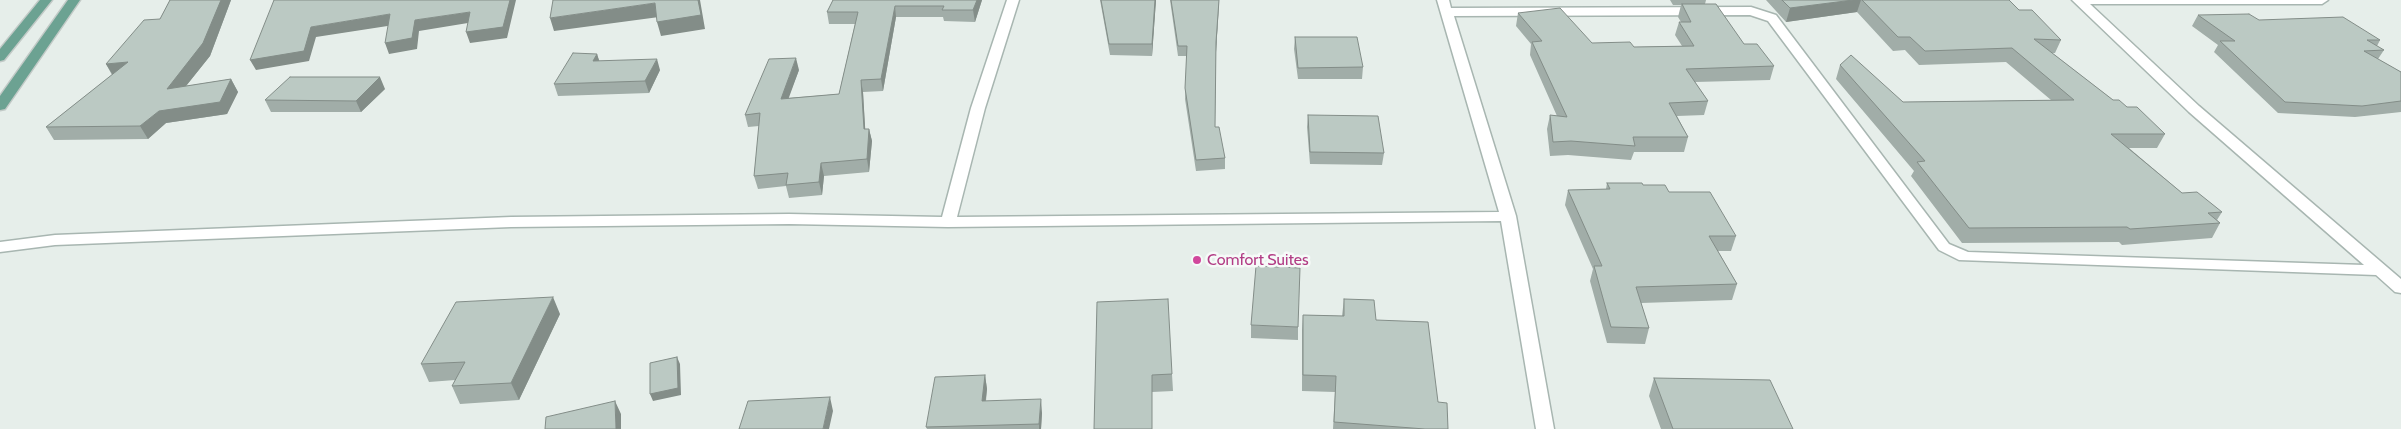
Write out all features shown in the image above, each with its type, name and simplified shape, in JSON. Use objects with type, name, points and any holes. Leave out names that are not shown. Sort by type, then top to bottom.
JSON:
[{"type":"main road","points":[[0,57],[47,0]]},
{"type":"main road","points":[[0,106],[74,0]]},
{"type":"street","points":[[948,222],[978,108],[1013,0]]},
{"type":"street","points":[[2078,0],[2322,0]]},
{"type":"street","points":[[2078,0],[2194,108],[2378,270],[2401,288]]},
{"type":"street","points":[[1545,429],[1508,216],[1444,6],[1751,11],[1772,18],[1944,248],[1965,257],[2378,270]]},
{"type":"street","points":[[0,246],[55,240],[511,222],[789,219],[948,222],[1508,216]]},
{"type":"building","points":[[170,0],[221,0],[203,43],[167,89],[231,79],[220,102],[159,111],[140,126],[46,127],[128,62],[106,64],[144,20],[160,19]]},
{"type":"building","points":[[274,0],[510,0],[503,27],[466,32],[470,12],[415,20],[412,38],[385,43],[390,14],[311,27],[304,51],[250,60]]},
{"type":"building","points":[[553,0],[698,0],[701,15],[657,22],[655,3],[550,18]]},
{"type":"building","points":[[833,0],[977,0],[973,10],[942,10],[944,6],[895,6],[881,79],[861,80],[864,129],[869,129],[867,159],[821,163],[819,182],[786,185],[788,173],[754,176],[760,113],[745,115],[769,59],[796,58],[781,99],[839,94],[858,12],[827,12]]},
{"type":"building","points":[[1101,0],[1155,0],[1152,44],[1109,44]]},
{"type":"building","points":[[1171,0],[1219,0],[1216,42],[1215,127],[1219,127],[1225,158],[1196,160],[1185,88],[1187,46],[1178,46]]},
{"type":"building","points":[[1782,0],[1853,0],[1790,8]]},
{"type":"building","points":[[1862,0],[2009,0],[2019,10],[2032,10],[2061,40],[2034,39],[2113,100],[2119,100],[2127,107],[2137,107],[2165,134],[2111,134],[2182,193],[2197,192],[2222,212],[2208,213],[2220,223],[2130,229],[2127,227],[1969,228],[1917,162],[1925,161],[1840,65],[1851,55],[1903,102],[2074,100],[2012,48],[1925,51],[1910,37],[1898,37]]},
{"type":"building","points":[[1682,4],[1716,4],[1744,44],[1757,44],[1774,66],[1686,69],[1708,101],[1669,103],[1688,137],[1633,137],[1635,146],[1571,141],[1553,142],[1550,115],[1567,117],[1532,42],[1542,41],[1518,13],[1560,8],[1592,43],[1630,42],[1634,47],[1694,46],[1679,22],[1691,22]]},
{"type":"building","points":[[2249,14],[2259,20],[2343,17],[2380,40],[2367,40],[2384,50],[2364,51],[2401,72],[2401,101],[2362,106],[2285,102],[2220,41],[2235,41],[2198,15]]},
{"type":"building","points":[[1295,37],[1357,37],[1363,67],[1298,68]]},
{"type":"building","points":[[573,53],[597,54],[593,61],[657,59],[645,81],[554,84]]},
{"type":"building","points":[[290,77],[380,77],[356,101],[265,100]]},
{"type":"building","points":[[1308,115],[1378,116],[1384,153],[1310,152]]},
{"type":"building","points":[[1607,183],[1665,185],[1669,192],[1710,192],[1736,236],[1709,236],[1737,284],[1636,287],[1649,328],[1611,327],[1594,266],[1602,266],[1568,190],[1610,189]]},
{"type":"building","points":[[1256,266],[1300,268],[1298,327],[1251,325]]},
{"type":"building","points":[[553,297],[511,383],[452,386],[465,362],[421,364],[456,302]]},
{"type":"building","points":[[1168,299],[1172,374],[1152,375],[1152,429],[1094,429],[1097,302]]},
{"type":"building","points":[[1344,299],[1374,300],[1376,320],[1428,322],[1438,402],[1447,403],[1448,429],[1334,422],[1336,376],[1303,375],[1303,315],[1344,316]]},
{"type":"building","points":[[677,357],[678,388],[650,394],[650,363]]},
{"type":"building","points":[[985,375],[982,401],[1041,399],[1039,424],[926,427],[935,377]]},
{"type":"building","points":[[1654,378],[1770,380],[1793,429],[1673,429]]},
{"type":"building","points":[[830,397],[823,429],[739,429],[748,401]]},
{"type":"building","points":[[615,401],[616,429],[545,429],[546,417]]},
{"type":"place","name":"Comfort Suites","points":[[1197,260]]}]
